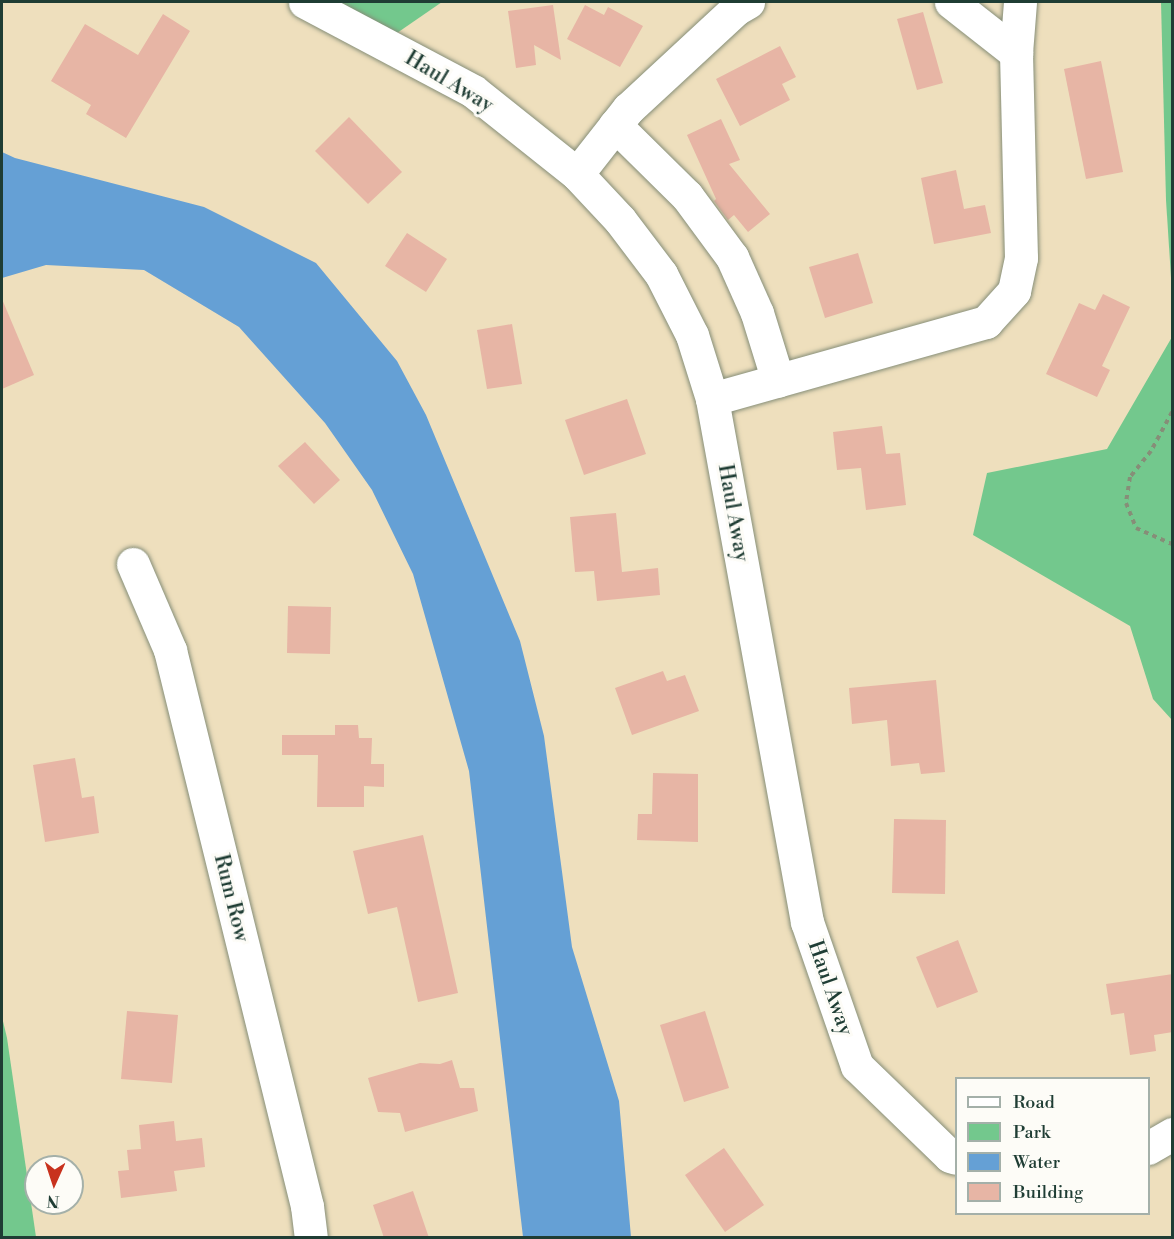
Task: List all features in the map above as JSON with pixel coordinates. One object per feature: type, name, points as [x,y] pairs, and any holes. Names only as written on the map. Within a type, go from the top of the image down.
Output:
[{"type":"street","name":"Haul Away","points":[[305,2],[473,91],[577,174],[620,220],[661,274],[692,335],[712,399],[807,922],[857,1066],[950,1156],[955,1157]]},
{"type":"street","points":[[577,174],[628,109],[736,9],[748,2]]},
{"type":"street","points":[[951,2],[1016,53]]},
{"type":"street","points":[[712,399],[986,322],[1014,291],[1021,258],[1016,53],[1020,2]]},
{"type":"street","points":[[615,125],[687,196],[732,257],[757,313],[778,381]]},
{"type":"street","name":"Rum Row","points":[[133,564],[170,650],[307,1206],[311,1238]]},
{"type":"street","points":[[1150,1147],[1173,1134]]},
{"type":"path","points":[[1173,412],[1151,451],[1130,477],[1126,503],[1136,528],[1173,544]]},
{"type":"green space","points":[[334,2],[442,2],[397,33]]},
{"type":"green space","points":[[1161,2],[1172,2],[1172,293],[1166,200]]},
{"type":"green space","points":[[1172,337],[1172,720],[1153,699],[1130,626],[973,535],[987,473],[1107,449]]},
{"type":"green space","points":[[2,1017],[24,1155],[24,1215],[33,1215],[36,1237],[2,1237]]},
{"type":"water","points":[[2,152],[15,158],[204,207],[316,263],[397,361],[426,415],[520,641],[544,736],[572,947],[619,1101],[631,1237],[523,1237],[469,771],[413,574],[372,490],[325,423],[239,327],[144,270],[46,265],[2,278]]},
{"type":"building","points":[[553,5],[561,60],[534,45],[536,65],[516,68],[508,11]]},
{"type":"building","points":[[585,5],[604,15],[608,7],[643,26],[620,67],[567,39]]},
{"type":"building","points":[[923,12],[943,83],[917,90],[897,19]]},
{"type":"building","points":[[163,14],[190,31],[126,138],[86,114],[91,105],[51,81],[85,24],[138,55]]},
{"type":"building","points":[[780,46],[796,77],[782,84],[790,100],[740,126],[716,79]]},
{"type":"building","points":[[1101,61],[1123,172],[1086,179],[1064,69]]},
{"type":"building","points":[[349,117],[402,172],[368,204],[315,151]]},
{"type":"building","points":[[721,119],[740,160],[729,164],[770,214],[748,232],[734,215],[728,220],[714,201],[716,199],[687,135]]},
{"type":"building","points":[[956,170],[964,209],[985,205],[991,233],[934,244],[921,178]]},
{"type":"building","points":[[407,233],[447,259],[426,292],[385,266]]},
{"type":"building","points":[[858,253],[873,303],[825,318],[809,267]]},
{"type":"building","points":[[1103,294],[1130,307],[1102,366],[1110,370],[1097,397],[1046,374],[1079,303],[1095,310]]},
{"type":"building","points":[[2,299],[34,375],[2,389]]},
{"type":"building","points":[[512,324],[522,384],[487,389],[477,330]]},
{"type":"building","points":[[627,399],[646,454],[584,475],[565,420]]},
{"type":"building","points":[[882,426],[886,454],[900,453],[906,505],[866,510],[861,468],[837,470],[833,432]]},
{"type":"building","points":[[305,442],[340,480],[314,504],[278,466]]},
{"type":"building","points":[[616,513],[622,572],[658,568],[660,595],[597,601],[594,571],[575,572],[570,517]]},
{"type":"building","points":[[288,606],[331,607],[330,654],[287,653]]},
{"type":"building","points":[[663,671],[667,681],[685,675],[699,711],[632,735],[615,688]]},
{"type":"building","points":[[936,680],[945,772],[921,774],[919,763],[891,766],[887,720],[852,724],[849,688]]},
{"type":"building","points":[[335,725],[358,725],[359,738],[372,738],[371,764],[384,764],[384,787],[364,786],[364,807],[317,807],[318,755],[282,755],[282,735],[335,735]]},
{"type":"building","points":[[75,758],[82,798],[94,796],[99,833],[45,842],[33,765]]},
{"type":"building","points":[[653,773],[698,774],[698,842],[637,840],[638,814],[652,814]]},
{"type":"building","points":[[894,819],[946,820],[945,894],[892,893]]},
{"type":"building","points":[[423,835],[458,993],[418,1002],[397,907],[368,914],[353,851]]},
{"type":"building","points":[[958,940],[978,992],[937,1008],[916,957]]},
{"type":"building","points":[[1173,974],[1173,1032],[1154,1035],[1156,1051],[1130,1055],[1124,1013],[1111,1015],[1106,984]]},
{"type":"building","points":[[127,1011],[178,1015],[172,1083],[121,1079]]},
{"type":"building","points":[[705,1011],[729,1088],[684,1102],[660,1025]]},
{"type":"building","points":[[452,1060],[460,1088],[474,1088],[478,1111],[405,1132],[400,1113],[378,1112],[368,1078],[420,1063],[440,1064]]},
{"type":"building","points":[[174,1121],[176,1141],[202,1138],[205,1167],[174,1171],[177,1191],[121,1198],[118,1171],[129,1170],[127,1150],[141,1149],[139,1125]]},
{"type":"building","points":[[724,1148],[764,1205],[725,1232],[685,1175]]},
{"type":"building","points":[[413,1191],[429,1238],[384,1238],[373,1205]]}]
